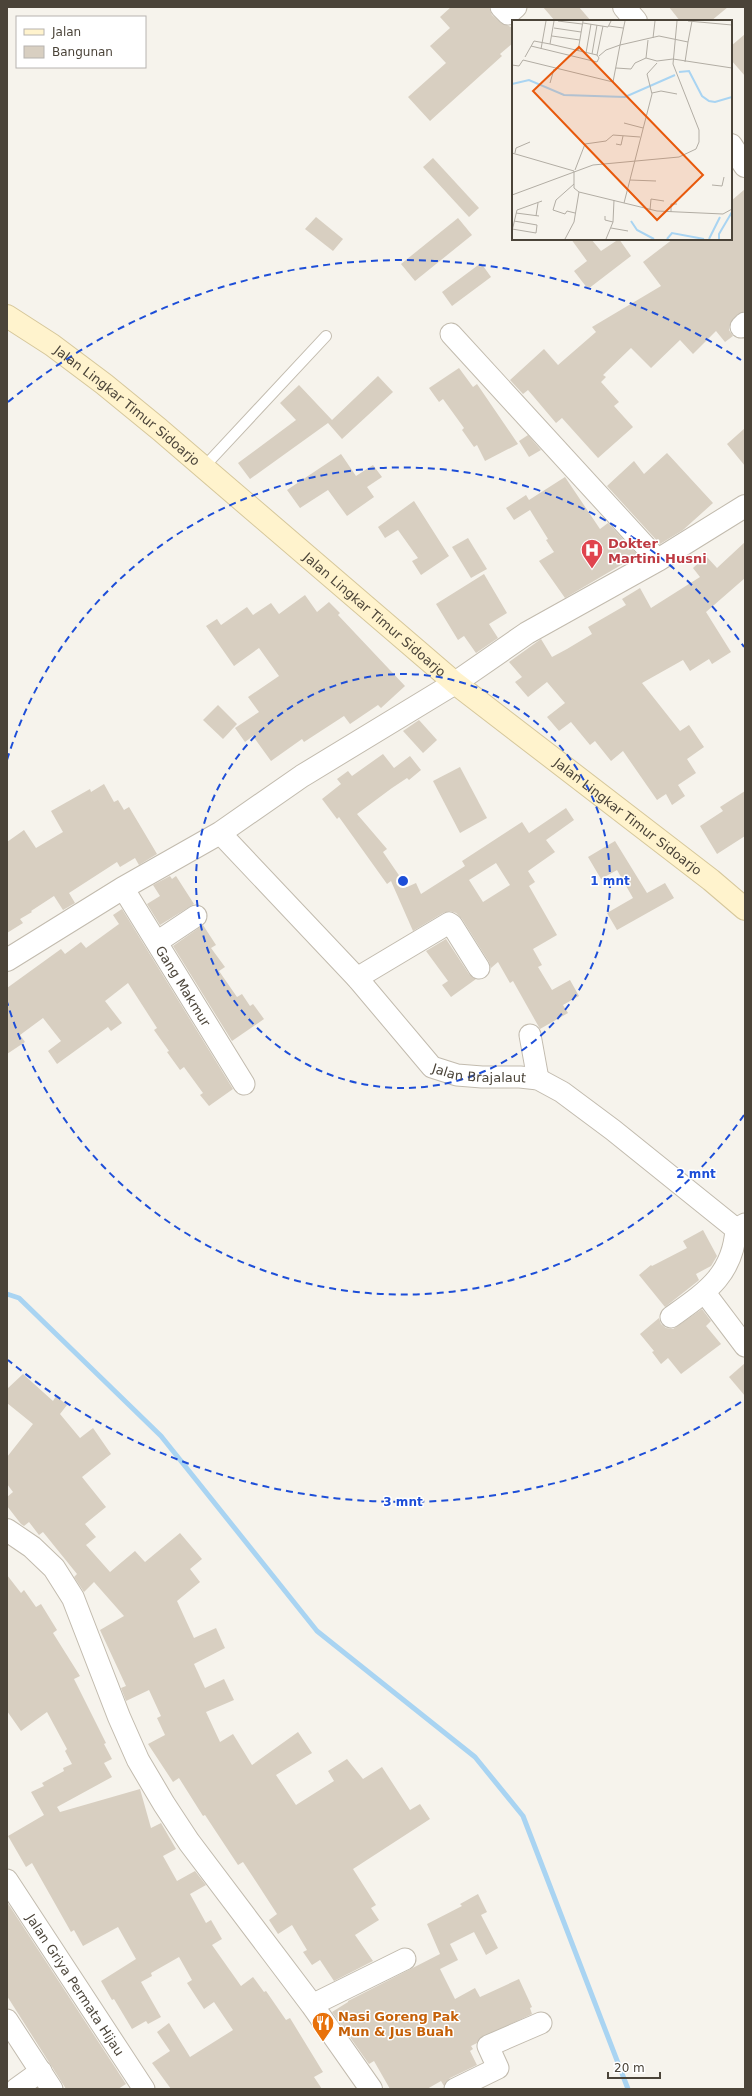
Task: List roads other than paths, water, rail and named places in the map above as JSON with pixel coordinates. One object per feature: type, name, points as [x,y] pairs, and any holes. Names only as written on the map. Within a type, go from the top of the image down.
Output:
[{"type":"main road","name":"Jalan Lingkar Timur Sidoarjo","points":[[7,316],[52,345],[104,384],[455,683],[711,880],[745,909]]},
{"type":"street","points":[[500,7],[508,14],[516,7]]},
{"type":"street","points":[[624,7],[635,20]]},
{"type":"street","points":[[732,146],[745,166]]},
{"type":"street","points":[[451,334],[658,560]]},
{"type":"street","points":[[7,960],[123,888],[212,837],[302,776],[455,683],[527,633],[658,560],[745,506]]},
{"type":"street","name":"Jalan Brajalaut","points":[[212,837],[357,978],[432,1067],[449,1074],[462,1076],[520,1076],[538,1079],[562,1092],[608,1126],[736,1240]]},
{"type":"street","name":"Gang Makmur","points":[[123,888],[244,1084]]},
{"type":"street","points":[[157,942],[196,916]]},
{"type":"street","points":[[357,978],[449,923],[452,924],[480,968]]},
{"type":"street","points":[[530,1035],[538,1079]]},
{"type":"street","points":[[671,1317],[705,1293],[721,1275],[736,1240]]},
{"type":"street","points":[[705,1293],[745,1346]]},
{"type":"street","points":[[7,1530],[32,1547],[54,1568],[73,1598],[110,1695],[138,1760],[164,1804],[189,1842],[312,2005],[371,2089]]},
{"type":"street","name":"Jalan Griya Permata Hijau","points":[[7,1880],[144,2089]]},
{"type":"street","points":[[312,2005],[406,1959]]},
{"type":"street","points":[[7,2020],[52,2089]]},
{"type":"street","points":[[455,2089],[498,2068],[488,2046],[541,2023]]},
{"type":"street","points":[[19,2088],[41,2071]]},
{"type":"lane","points":[[203,468],[326,336]]},
{"type":"waterway","points":[[7,1294],[19,1298],[161,1436],[317,1631],[475,1757],[523,1816],[628,2089]]},
{"type":"place","name":"Dokter Martini Husni","points":[[592,570]]},
{"type":"place","name":"Nasi Goreng Pak Mun & Jus Buah","points":[[323,2042]]}]
